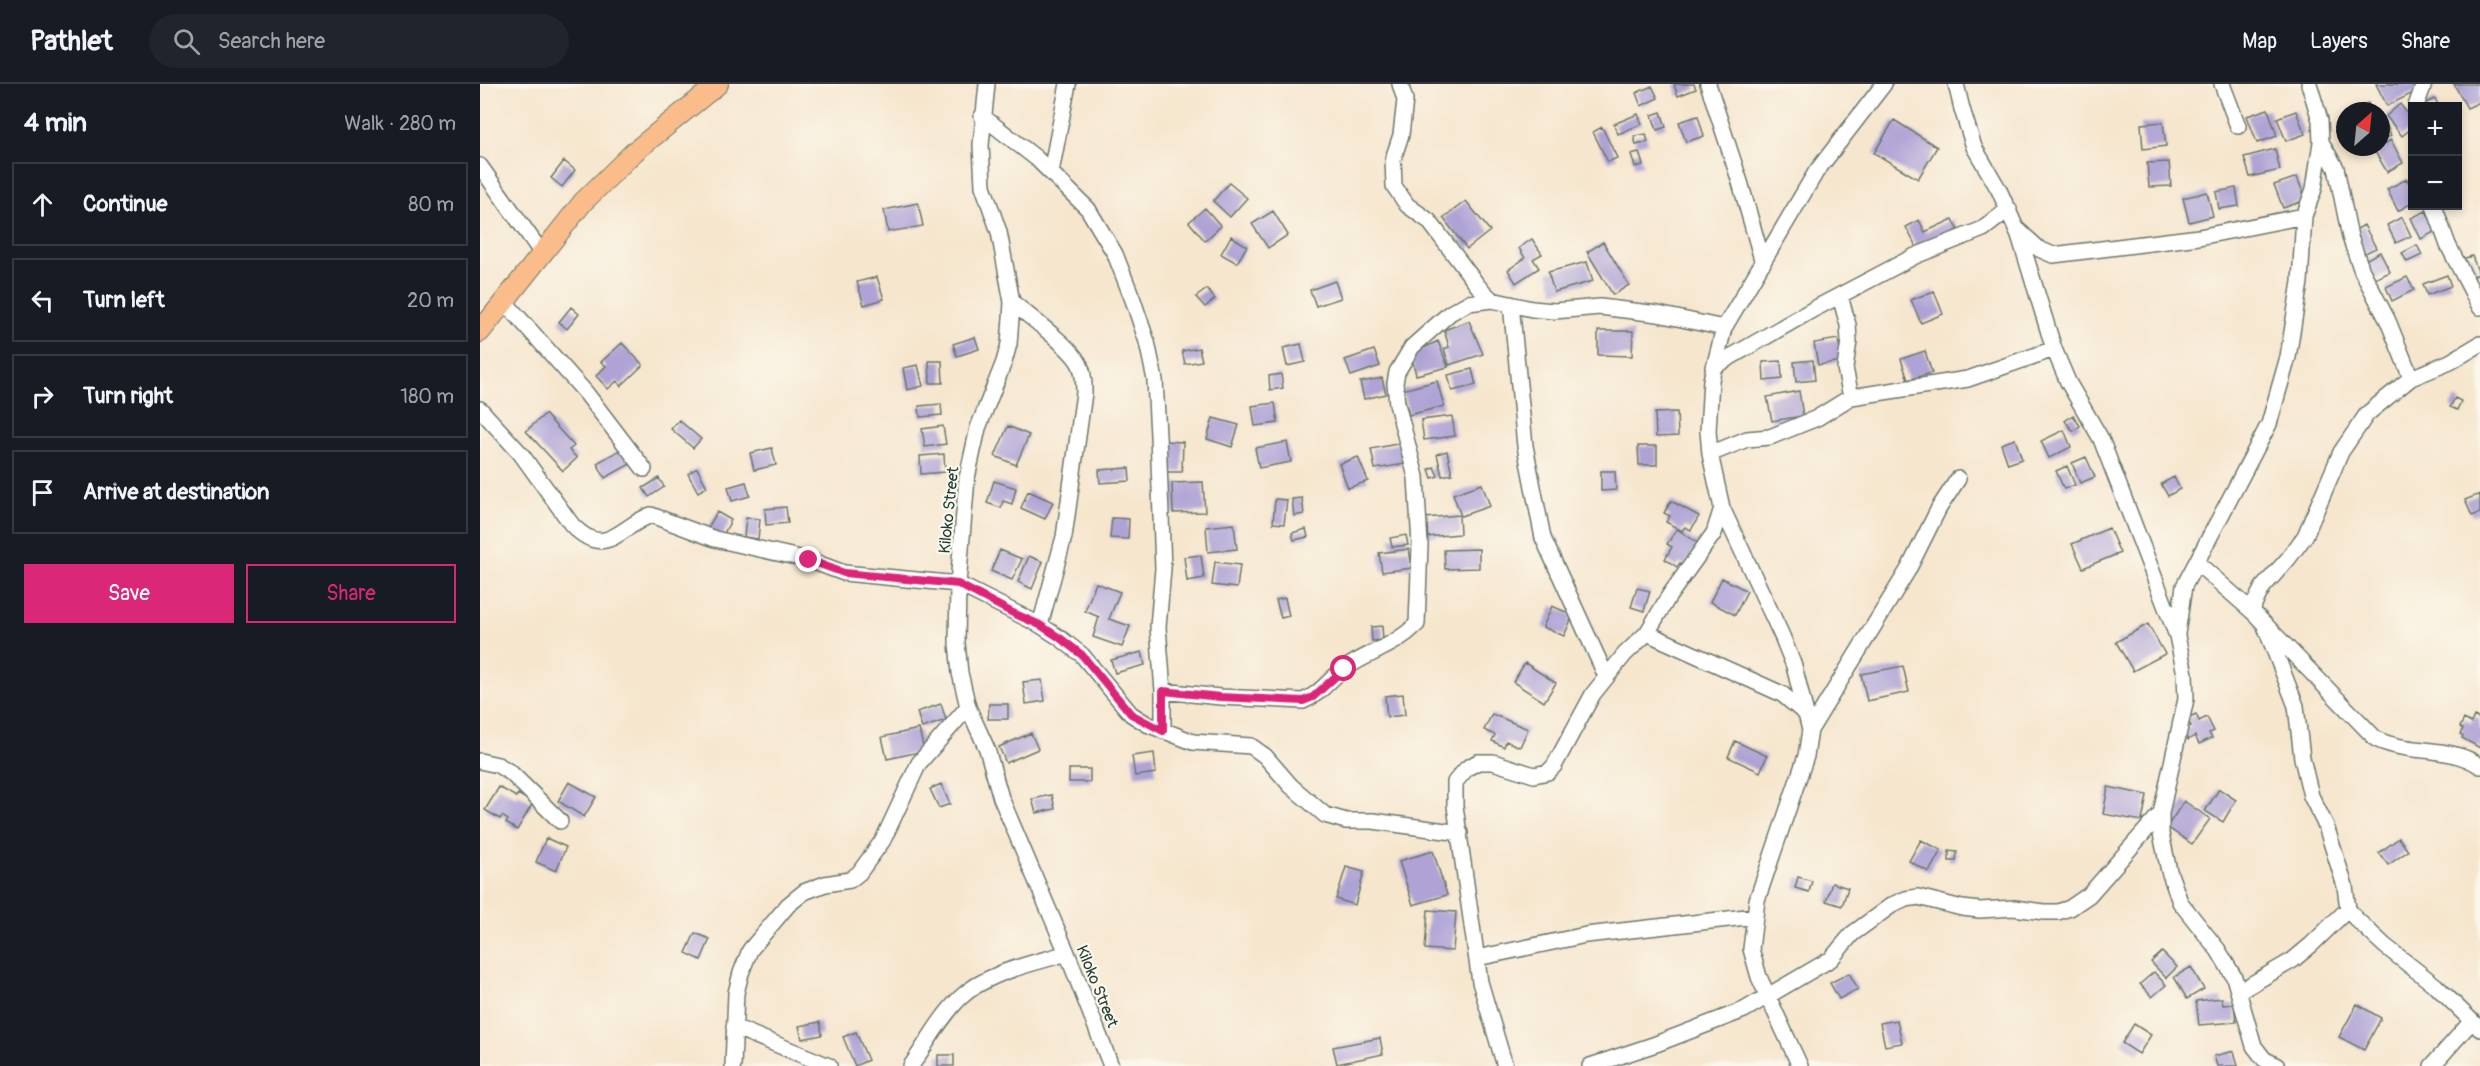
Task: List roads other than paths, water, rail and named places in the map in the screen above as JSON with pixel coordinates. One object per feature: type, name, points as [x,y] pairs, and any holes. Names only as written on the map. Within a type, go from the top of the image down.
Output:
[{"type":"main road","points":[[480,332],[541,252],[583,202],[634,152],[718,84]]},
{"type":"street","name":"Kiloko Street","points":[[987,84],[982,116],[983,186],[999,232],[1012,302],[1009,344],[978,428],[967,478],[958,584],[957,642],[960,673],[968,707],[987,749],[1011,822],[1067,953],[1110,1066]]},
{"type":"street","points":[[1051,172],[1068,84]]},
{"type":"street","points":[[1400,84],[1405,100],[1401,135],[1393,159],[1395,186],[1407,205],[1429,221],[1478,286],[1492,300]]},
{"type":"street","points":[[1708,84],[1740,182],[1763,263]]},
{"type":"street","points":[[1800,1066],[1767,996],[1751,950],[1755,916],[1769,864],[1806,756],[1809,722],[1794,666],[1782,636],[1722,508],[1710,454],[1709,405],[1713,367],[1724,328],[1816,172],[1884,84]]},
{"type":"street","points":[[1956,84],[1974,147],[2009,209],[2017,229],[2054,349],[2068,382],[2101,439],[2177,636],[2185,674],[2185,710],[2171,761],[2161,813],[2163,851],[2180,902],[2218,950],[2234,977],[2240,991],[2247,1029],[2254,1046],[2264,1059],[2277,1066]]},
{"type":"street","points":[[2222,84],[2238,126]]},
{"type":"street","points":[[2177,636],[2184,586],[2264,433],[2275,407],[2288,357],[2298,292],[2304,216],[2314,189],[2321,142],[2320,120],[2309,84]]},
{"type":"street","points":[[2417,102],[2424,84]]},
{"type":"street","points":[[982,116],[1051,172],[1088,210],[1115,254],[1147,342],[1155,380],[1163,569],[1158,627],[1163,691],[1163,731]]},
{"type":"street","points":[[2321,142],[2336,168],[2350,237],[2359,263],[2388,321],[2411,378]]},
{"type":"street","points":[[480,166],[541,252]]},
{"type":"street","points":[[1713,367],[1814,309],[1915,256],[1983,229],[2009,209]]},
{"type":"street","points":[[2435,210],[2448,245],[2480,307]]},
{"type":"street","points":[[2017,229],[2039,249],[2054,255],[2199,237],[2304,216]]},
{"type":"street","points":[[1840,296],[1848,325],[1849,341],[1845,368],[1851,397]]},
{"type":"street","points":[[1163,691],[1220,697],[1303,701],[1313,697],[1344,669],[1398,641],[1417,624],[1420,545],[1416,477],[1397,404],[1395,383],[1397,372],[1412,347],[1450,313],[1468,303],[1492,300],[1532,309],[1554,311],[1600,307],[1677,317],[1724,328]]},
{"type":"street","points":[[504,301],[586,393],[644,469]]},
{"type":"street","points":[[1012,302],[1069,351],[1079,363],[1083,375],[1081,417],[1064,537],[1040,625]]},
{"type":"street","points":[[1511,304],[1525,446],[1543,538],[1606,676]]},
{"type":"street","points":[[2253,612],[2257,596],[2305,536],[2323,490],[2355,428],[2367,414],[2411,378],[2450,362],[2480,344]]},
{"type":"street","points":[[1710,454],[1747,439],[1770,437],[1817,417],[1851,397],[1968,379],[2054,349]]},
{"type":"street","points":[[480,409],[521,454],[572,525],[595,540],[603,542],[612,539],[646,517],[658,516],[715,539],[809,560],[844,573],[958,584],[1040,625],[1082,655],[1131,714],[1163,731],[1192,742],[1251,746],[1265,756],[1291,786],[1325,815],[1335,819],[1425,827],[1460,833]]},
{"type":"street","points":[[1809,722],[1908,570],[1939,508],[1958,479]]},
{"type":"street","points":[[1505,1066],[1480,982],[1454,791],[1455,782],[1461,774],[1478,762],[1493,762],[1534,775],[1548,772],[1554,766],[1593,694],[1606,676],[1647,633],[1669,596],[1714,533],[1722,508]]},
{"type":"street","points":[[2196,562],[2253,612],[2376,739],[2417,751],[2469,759],[2480,766]]},
{"type":"street","points":[[2265,626],[2296,706],[2302,758],[2311,796],[2326,826],[2345,886],[2348,909],[2385,946],[2436,986],[2476,1026],[2432,1066]]},
{"type":"street","points":[[1647,633],[1782,694],[1809,722]]},
{"type":"street","points":[[733,1066],[736,993],[750,950],[788,905],[804,891],[825,884],[850,880],[859,873],[883,840],[920,763],[968,707]]},
{"type":"street","points":[[480,761],[498,765],[511,773],[560,822]]},
{"type":"street","points":[[1590,1066],[1656,1044],[1744,1010],[1831,959],[1852,934],[1892,904],[1906,899],[1918,897],[1980,910],[2014,908],[2044,912],[2070,908],[2089,895],[2161,813]]},
{"type":"street","points":[[2240,991],[2293,960],[2348,909]]},
{"type":"street","points":[[1477,958],[1586,935],[1755,916]]},
{"type":"street","points":[[911,1066],[950,1010],[975,986],[999,975],[1067,953]]},
{"type":"street","points":[[734,1027],[829,1066]]}]
